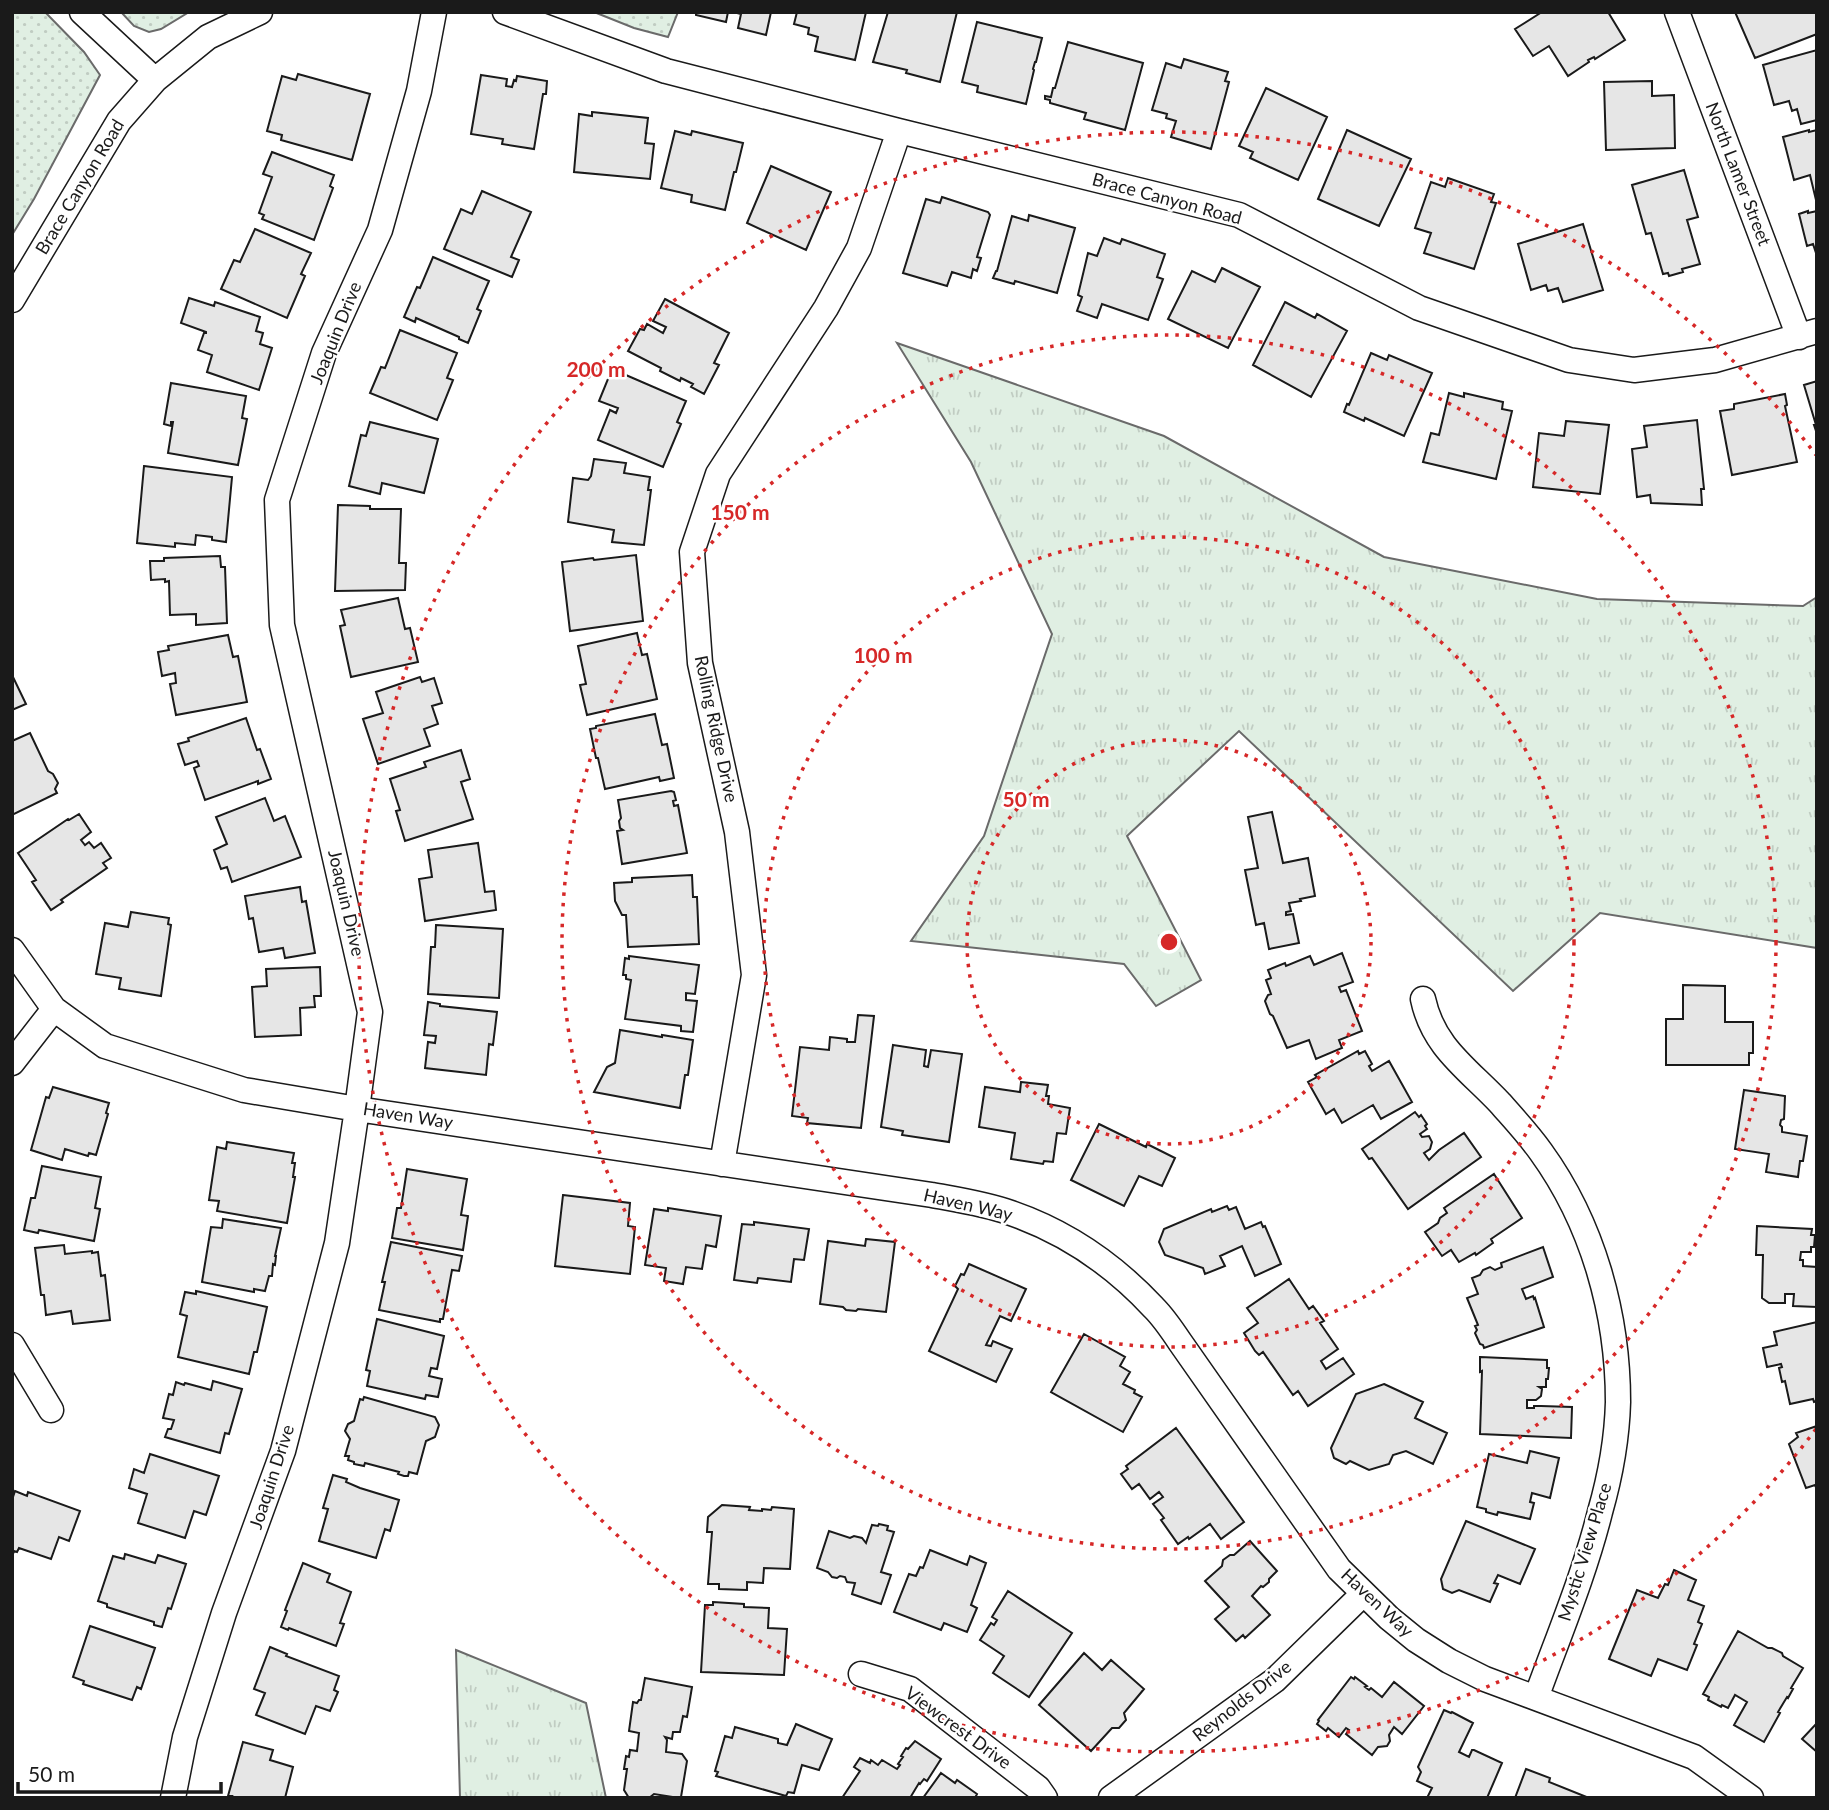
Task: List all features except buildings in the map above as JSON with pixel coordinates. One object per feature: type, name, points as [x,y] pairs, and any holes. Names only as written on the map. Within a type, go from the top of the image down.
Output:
[{"type":"street","points":[[82,12],[155,80]]},
{"type":"street","name":"Brace Canyon Road","points":[[12,300],[118,121],[155,80],[208,37],[260,12]]},
{"type":"street","name":"Joaquin Drive","points":[[173,1798],[185,1737],[225,1613],[283,1451],[337,1243],[370,1012],[282,625],[277,500],[324,354],[380,230],[418,90],[434,12]]},
{"type":"street","name":"Brace Canyon Road","points":[[505,12],[666,71],[1239,215],[1419,308],[1569,360],[1634,370],[1715,360],[1808,334]]},
{"type":"street","name":"North Lamer Street","points":[[1677,12],[1808,334]]},
{"type":"street","name":"Rolling Ridge Drive","points":[[722,1164],[754,975],[737,832],[700,663],[692,552],[718,474],[825,308],[859,248],[899,131]]},
{"type":"street","name":"Haven Way","points":[[12,950],[54,1009],[105,1046],[244,1090],[972,1202],[1012,1213],[1051,1230],[1090,1252],[1125,1279],[1156,1309],[1339,1569],[1407,1632],[1449,1661],[1485,1679],[1694,1758],[1751,1798]]},
{"type":"street","name":"Mystic View Place","points":[[1423,999],[1433,1031],[1445,1048],[1501,1104],[1541,1152],[1560,1182],[1588,1238],[1599,1270],[1612,1334],[1618,1402],[1607,1486],[1584,1566],[1536,1698]]},
{"type":"street","points":[[12,1063],[54,1009]]},
{"type":"street","points":[[12,1345],[51,1410]]},
{"type":"street","name":"Reynolds Drive","points":[[1111,1798],[1275,1680],[1363,1594]]},
{"type":"street","name":"Viewcrest Drive","points":[[860,1674],[910,1689],[1038,1788],[1045,1798]]},
{"type":"green space","points":[[12,12],[45,12],[84,52],[100,75],[12,235]]},
{"type":"green space","points":[[121,12],[189,12],[161,29],[149,32],[134,26]]},
{"type":"green space","points":[[594,12],[678,12],[668,37],[634,28]]},
{"type":"green space","points":[[897,343],[1164,436],[1384,557],[1597,599],[1803,606],[1817,597],[1817,948],[1600,913],[1513,991],[1239,731],[1127,836],[1201,980],[1156,1006],[1124,964],[911,941],[984,836],[1052,634],[971,462]]},
{"type":"green space","points":[[456,1650],[586,1703],[606,1798],[460,1798]]}]
